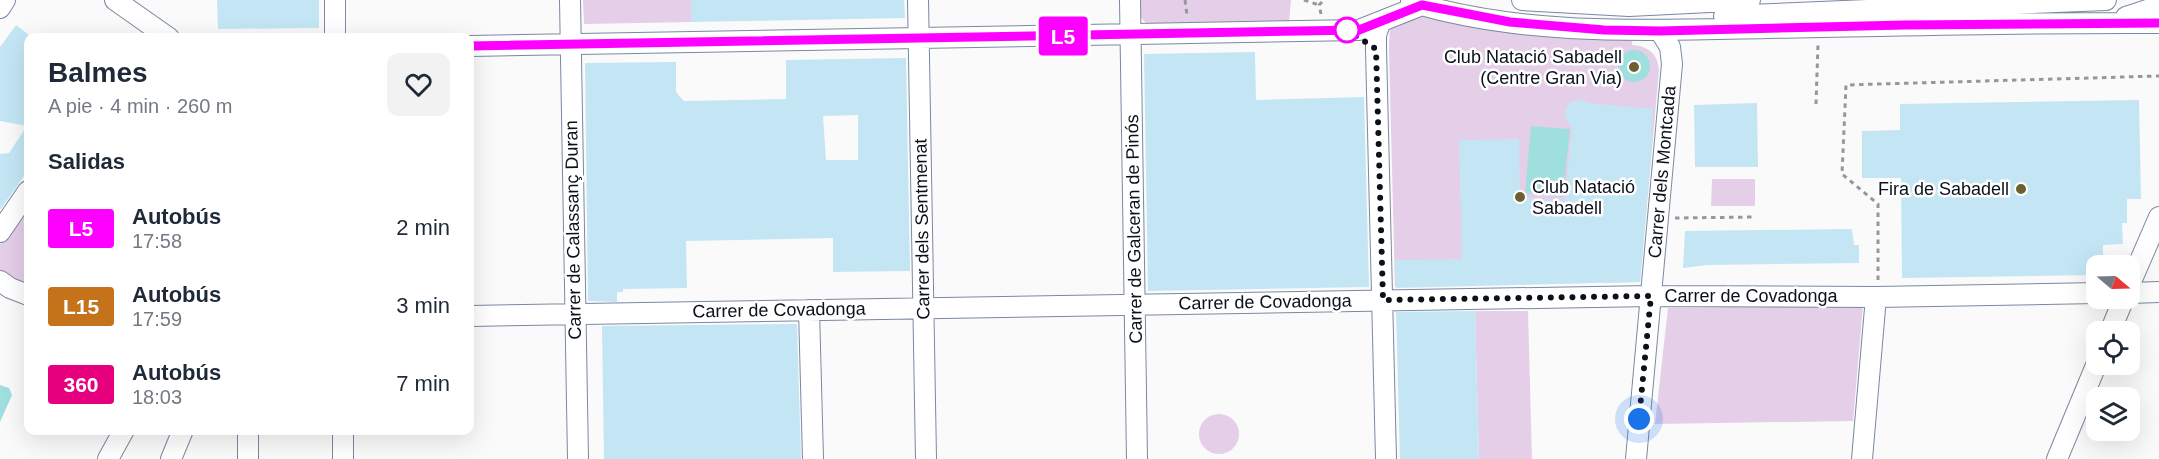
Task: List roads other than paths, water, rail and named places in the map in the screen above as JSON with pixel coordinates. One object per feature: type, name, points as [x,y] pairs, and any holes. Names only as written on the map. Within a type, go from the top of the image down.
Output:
[{"type":"street","points":[[0,8],[6,0]]},
{"type":"street","points":[[115,0],[142,30]]},
{"type":"street","points":[[335,0],[335,33]]},
{"type":"street","name":"Carrer de Calassanç Duran","points":[[570,0],[578,459]]},
{"type":"street","name":"Carrer dels Sentmenat","points":[[918,0],[926,459]]},
{"type":"street","name":"Carrer de Galceran de Pinós","points":[[1130,0],[1137,459]]},
{"type":"street","points":[[1447,0],[1478,7],[1544,16],[1586,13]]},
{"type":"street","points":[[1530,0],[1586,13],[1660,24],[1682,30],[2159,23]]},
{"type":"street","points":[[474,46],[1359,30],[1380,23],[1413,3],[1510,22],[1629,6],[1750,0]]},
{"type":"street","points":[[1660,24],[2106,0]]},
{"type":"street","points":[[2110,23],[2145,12],[2156,7],[2159,2]]},
{"type":"street","points":[[1380,23],[1376,35],[1376,49],[1386,459]]},
{"type":"street","name":"Carrer dels Montcada","points":[[1636,459],[1672,64],[1670,46],[1660,24]]},
{"type":"street","points":[[0,232],[24,197]]},
{"type":"street","points":[[2140,261],[2159,218]]},
{"type":"street","points":[[0,281],[24,293]]},
{"type":"street","points":[[2140,293],[2159,292]]},
{"type":"street","name":"Carrer de Covadonga","points":[[474,316],[1651,296],[1876,297],[2086,293]]},
{"type":"street","points":[[1862,459],[1876,297]]},
{"type":"street","points":[[809,310],[813,459]]},
{"type":"street","points":[[2057,459],[2092,375]]},
{"type":"street","points":[[108,459],[121,435]]},
{"type":"street","points":[[171,459],[181,435]]},
{"type":"street","points":[[248,435],[248,459]]},
{"type":"street","points":[[343,435],[343,459]]},
{"type":"water","name":"Club Natació Sabadell (Centre Gran Via)","points":[[1634,50],[1646,54],[1650,66],[1646,78],[1634,82],[1622,78],[1618,66],[1622,54]]},
{"type":"water","points":[[1531,126],[1570,129],[1563,197],[1525,193]]},
{"type":"water","points":[[0,385],[9,388],[12,395],[0,422]]},
{"type":"place","name":"Club Natació Sabadell (Centre Gran Via)","points":[[1634,67]]},
{"type":"place","name":"Fira de Sabadell","points":[[2021,189]]},
{"type":"place","name":"Club Natació Sabadell","points":[[1520,197]]}]
